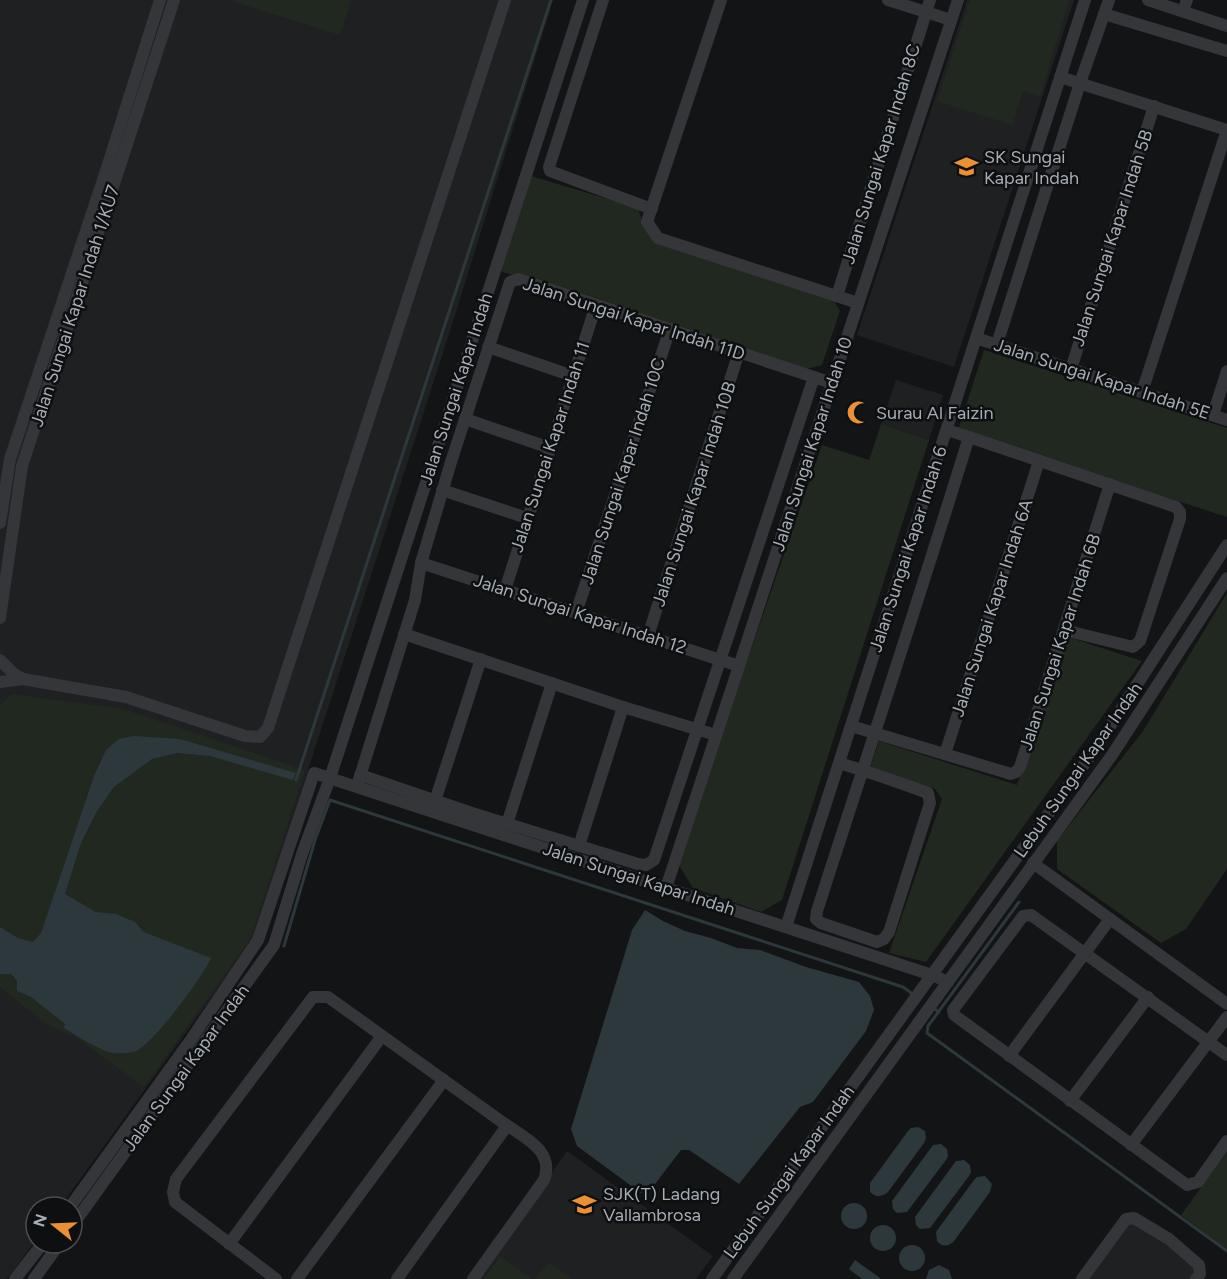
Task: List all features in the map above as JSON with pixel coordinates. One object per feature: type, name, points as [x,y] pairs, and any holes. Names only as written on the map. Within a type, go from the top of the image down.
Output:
[{"type":"street","name":"Jalan Sungai Kapar Indah 1/KU7","points":[[0,523],[10,459],[160,0]]},
{"type":"street","name":"Jalan Sungai Kapar Indah 1/KU7","points":[[0,618],[22,466],[174,0]]},
{"type":"street","points":[[0,682],[23,679],[126,697],[245,736],[260,737],[268,728],[505,0]]},
{"type":"street","name":"Jalan Sungai Kapar Indah","points":[[84,1210],[274,945],[583,0]]},
{"type":"street","points":[[603,0],[549,167],[550,171],[652,208]]},
{"type":"street","points":[[721,0],[647,222],[658,238],[858,303]]},
{"type":"street","points":[[888,0],[928,6],[951,20]]},
{"type":"street","name":"Jalan Sungai Kapar Indah 10","points":[[666,888],[958,0]]},
{"type":"street","name":"Jalan Sungai Kapar Indah 6","points":[[786,927],[1085,0]]},
{"type":"street","points":[[997,344],[1080,83],[1109,0]]},
{"type":"street","points":[[1148,0],[1185,6],[1227,26]]},
{"type":"street","name":"Jalan Sungai Kapar Indah 8C","points":[[837,296],[928,6]]},
{"type":"street","points":[[1104,14],[1227,51]]},
{"type":"street","points":[[1060,76],[1227,130],[1142,392]]},
{"type":"street","name":"Jalan Sungai Kapar Indah 5B","points":[[1071,369],[1154,106]]},
{"type":"street","name":"Jalan Sungai Kapar Indah 11D","points":[[358,781],[415,600],[421,563],[442,490],[510,282],[518,279],[832,383]]},
{"type":"street","name":"Jalan Sungai Kapar Indah 11","points":[[505,590],[596,305]]},
{"type":"street","name":"Jalan Sungai Kapar Indah 10C","points":[[576,613],[670,330]]},
{"type":"street","name":"Jalan Sungai Kapar Indah 5E","points":[[976,338],[1227,420]]},
{"type":"street","points":[[488,347],[573,376]]},
{"type":"street","name":"Jalan Sungai Kapar Indah 10B","points":[[648,636],[739,352]]},
{"type":"street","points":[[1213,415],[1227,371]]},
{"type":"street","points":[[358,781],[435,801],[639,864],[646,865],[654,860],[814,377]]},
{"type":"street","points":[[465,419],[550,448]]},
{"type":"street","points":[[947,429],[969,437]]},
{"type":"street","name":"Jalan Sungai Kapar Indah 6","points":[[862,770],[928,793],[930,803],[889,932],[884,939],[877,942],[821,923],[816,919],[862,770],[969,437],[1176,507],[1179,512],[1180,519],[1137,645],[1133,647],[1064,630]]},
{"type":"street","name":"Jalan Sungai Kapar Indah 6A","points":[[945,754],[1039,461]]},
{"type":"street","name":"Jalan Sungai Kapar Indah 6B","points":[[851,726],[1011,774],[1016,772],[1020,767],[1110,484]]},
{"type":"street","points":[[442,490],[528,518]]},
{"type":"street","name":"Lebuh Sungai Kapar Indah","points":[[712,1279],[1096,748],[1227,545]]},
{"type":"street","name":"Jalan Sungai Kapar Indah 12","points":[[421,563],[738,666]]},
{"type":"street","name":"Lebuh Sungai Kapar Indah","points":[[733,1279],[1112,755],[1227,578]]},
{"type":"street","points":[[404,634],[623,707],[716,735]]},
{"type":"street","points":[[435,801],[481,659]]},
{"type":"street","points":[[1,662],[23,679]]},
{"type":"street","points":[[507,824],[552,683]]},
{"type":"street","points":[[579,846],[623,707]]},
{"type":"street","points":[[839,763],[862,770]]},
{"type":"street","name":"Jalan Sungai Kapar Indah","points":[[79,1195],[190,1041],[258,940],[310,784],[358,781],[666,888],[948,982]]},
{"type":"street","points":[[1033,863],[1227,1004]]},
{"type":"street","points":[[1227,1054],[1031,915],[1023,916],[954,1005],[954,1015],[1187,1185],[1198,1182],[1227,1141]]},
{"type":"street","points":[[1010,1056],[1110,919]]},
{"type":"street","points":[[276,1279],[175,1203],[174,1192],[176,1179],[313,997],[328,997],[541,1149],[547,1168],[544,1180],[473,1279]]},
{"type":"street","points":[[1070,1101],[1148,997]]},
{"type":"street","points":[[1131,1145],[1227,1017]]},
{"type":"street","points":[[229,1244],[382,1036]]},
{"type":"street","points":[[297,1279],[444,1080]]},
{"type":"street","points":[[397,1279],[504,1130],[505,1124]]},
{"type":"street","points":[[1082,1279],[1126,1219],[1134,1218],[1169,1239],[1192,1258],[1201,1269],[1197,1279]]},
{"type":"street","points":[[722,1265],[726,1268],[732,1267],[764,1236]]},
{"type":"street","points":[[15,1279],[34,1255]]},
{"type":"street","points":[[34,1279],[51,1255]]},
{"type":"shaded area","points":[[0,0],[553,0],[451,328],[253,940],[69,1195],[24,1195],[25,1255],[7,1279],[0,1279]]},
{"type":"shaded area","points":[[228,0],[351,0],[340,35]]},
{"type":"shaded area","name":"SK Sungai Kapar Indah","points":[[967,0],[1074,0],[954,367],[857,335]]},
{"type":"shaded area","points":[[970,0],[1069,0],[1040,97],[1023,91],[1012,125],[937,101]]},
{"type":"shaded area","points":[[531,176],[638,208],[645,230],[834,301],[840,311],[822,365],[806,369],[500,271]]},
{"type":"shaded area","points":[[984,350],[1227,428],[1227,517],[958,430]]},
{"type":"shaded area","points":[[896,380],[943,395],[929,440],[881,424]]},
{"type":"shaded area","points":[[881,424],[929,440],[782,900],[761,912],[693,888],[677,862],[822,445],[869,460]]},
{"type":"shaded area","points":[[1227,593],[1227,869],[1186,929],[1161,943],[1057,869],[1057,841],[1143,731]]},
{"type":"shaded area","points":[[1065,636],[1142,661],[926,962],[889,953],[942,799],[935,789],[870,768],[879,741],[1017,785]]},
{"type":"shaded area","points":[[12,694],[123,709],[305,770],[251,938],[144,1087],[75,1037],[46,1024],[0,987],[0,974],[10,974],[17,981],[17,991],[38,1002],[80,1036],[105,1050],[126,1053],[144,1044],[185,997],[210,958],[144,932],[140,926],[116,915],[96,912],[65,894],[81,843],[97,811],[114,787],[152,759],[177,753],[210,756],[296,773],[180,739],[94,776],[41,933],[33,942],[18,938],[0,927],[0,705]]},
{"type":"shaded area","points":[[134,736],[180,739],[296,773],[293,780],[210,756],[177,753],[152,759],[114,787],[97,811],[81,843],[65,894],[96,912],[116,914],[135,922],[144,932],[211,958],[188,994],[144,1046],[136,1051],[116,1053],[95,1046],[64,1028],[65,1024],[31,997],[17,991],[17,981],[11,974],[0,974],[0,927],[18,938],[33,942],[41,933],[94,776],[106,750],[119,739]]},
{"type":"shaded area","points":[[645,910],[685,931],[737,948],[760,950],[806,967],[859,982],[870,996],[874,1010],[866,1031],[813,1102],[800,1107],[739,1184],[689,1150],[681,1150],[655,1184],[641,1193],[577,1146],[571,1129],[632,930]]},
{"type":"shaded area","points":[[918,1127],[925,1131],[924,1143],[888,1192],[879,1196],[872,1194],[870,1183],[908,1131]]},
{"type":"shaded area","points":[[941,1144],[947,1149],[946,1160],[907,1212],[897,1213],[893,1209],[892,1201],[933,1145]]},
{"type":"shaded area","name":"SJK(T) Ladang Vallambrosa","points":[[567,1151],[713,1256],[696,1279],[477,1279]]},
{"type":"shaded area","points":[[1227,1152],[1227,1250],[1181,1215]]},
{"type":"shaded area","points":[[964,1160],[970,1165],[969,1176],[930,1228],[920,1229],[916,1225],[915,1217],[956,1161]]},
{"type":"shaded area","points":[[985,1176],[992,1184],[990,1192],[954,1241],[947,1245],[941,1244],[937,1241],[936,1232],[974,1180]]},
{"type":"shaded area","points":[[854,1203],[863,1207],[867,1216],[863,1225],[854,1229],[845,1225],[841,1216],[845,1207]]},
{"type":"shaded area","points":[[1129,1221],[1134,1221],[1196,1266],[1192,1279],[1086,1279]]},
{"type":"shaded area","points":[[883,1225],[892,1229],[896,1238],[892,1247],[883,1251],[874,1247],[870,1238],[874,1229]]},
{"type":"shaded area","points":[[912,1245],[921,1249],[925,1258],[921,1267],[912,1271],[903,1267],[899,1258],[903,1249]]},
{"type":"shaded area","points":[[500,1256],[532,1279],[484,1279]]},
{"type":"shaded area","points":[[855,1260],[880,1279],[862,1279],[849,1269]]},
{"type":"shaded area","points":[[549,1262],[572,1279],[535,1279]]},
{"type":"shaded area","points":[[939,1265],[949,1270],[952,1279],[926,1279],[929,1270]]},
{"type":"waterway","points":[[296,780],[551,0]]},
{"type":"waterway","points":[[284,946],[315,840],[330,800],[903,987],[914,995]]},
{"type":"waterway","points":[[1019,902],[928,1026],[927,1033],[1227,1251]]},
{"type":"waterway","points":[[932,1007],[939,1012]]},
{"type":"place","name":"SK Sungai Kapar Indah","points":[[966,167]]},
{"type":"place","name":"Surau Al Faizin","points":[[858,413]]},
{"type":"place","name":"SJK(T) Ladang Vallambrosa","points":[[585,1204]]}]
